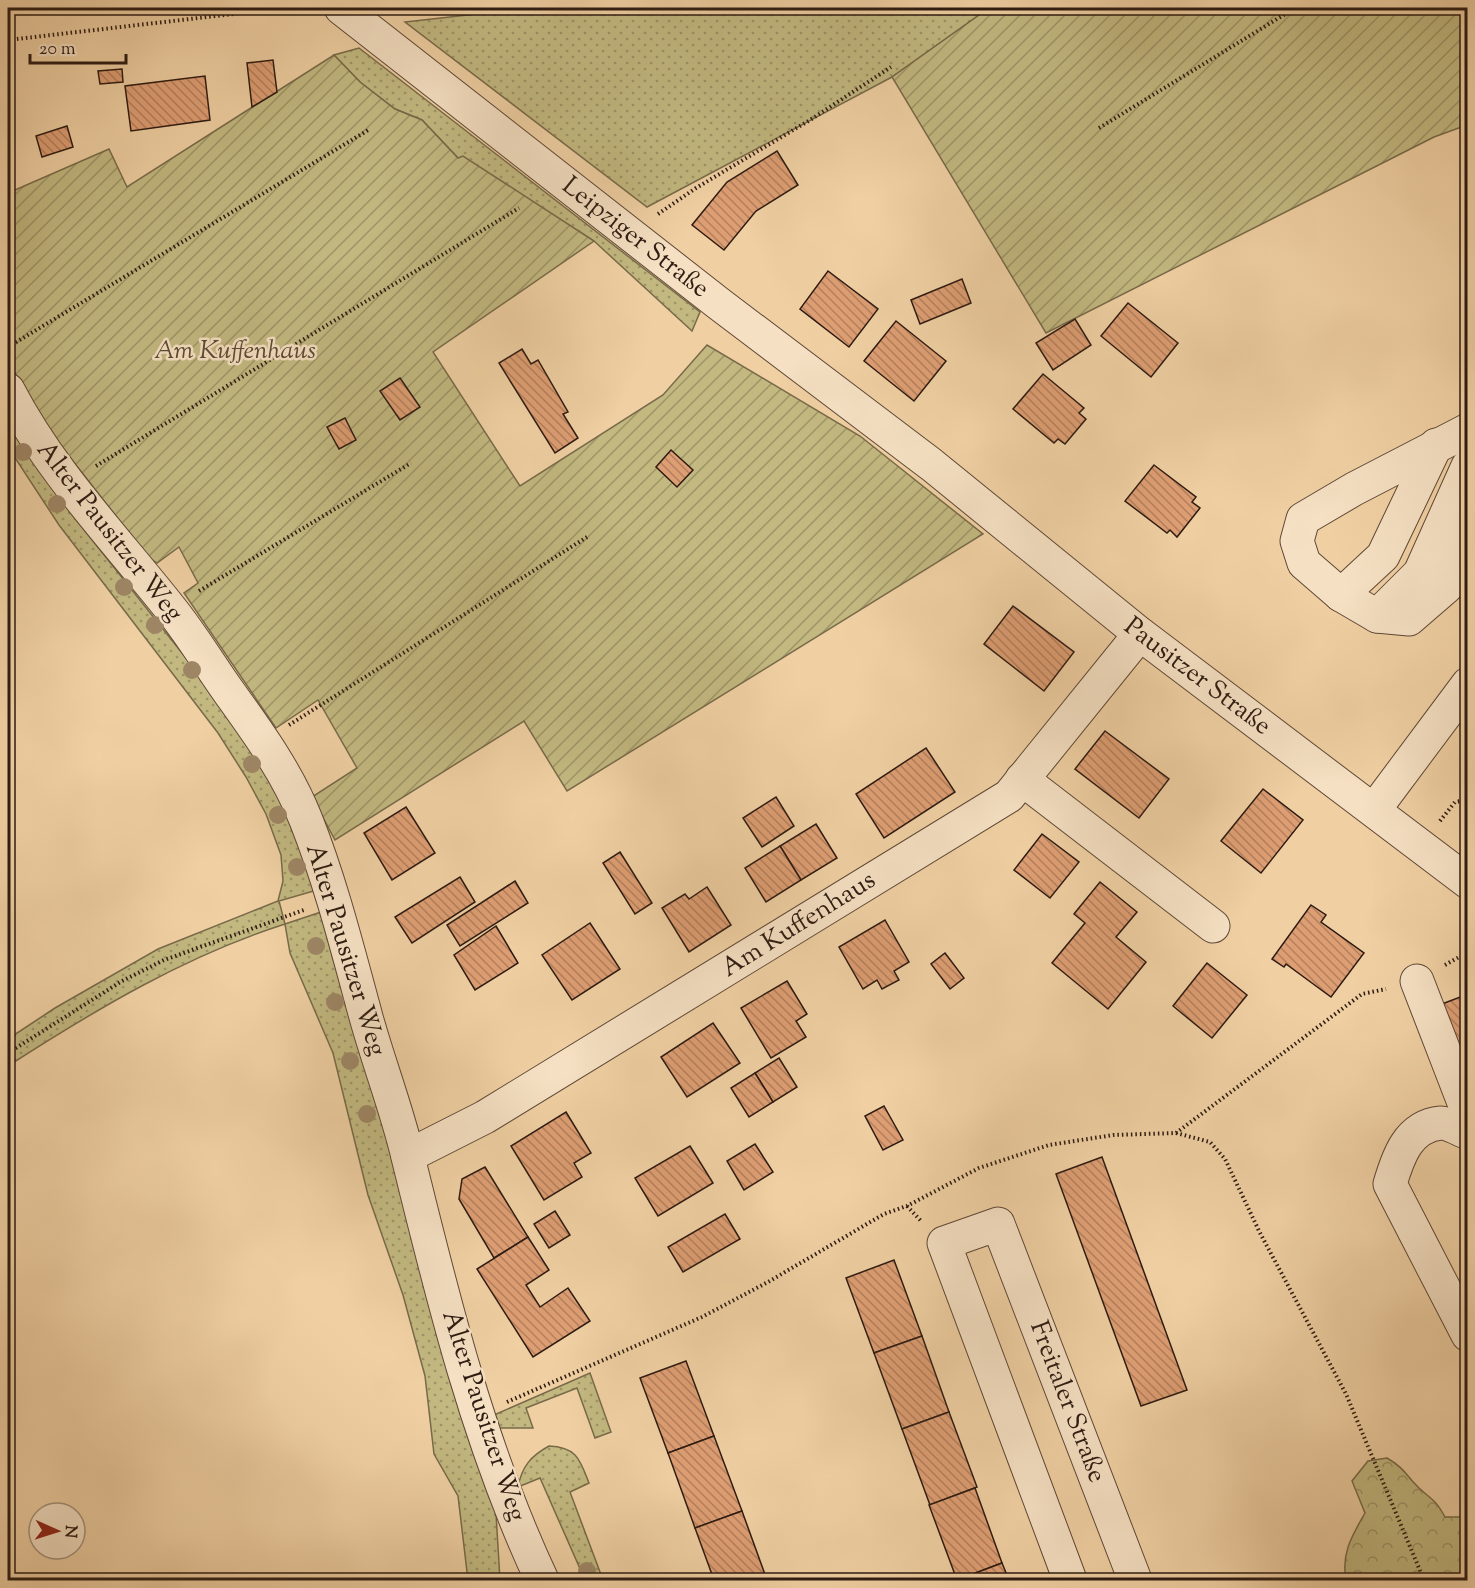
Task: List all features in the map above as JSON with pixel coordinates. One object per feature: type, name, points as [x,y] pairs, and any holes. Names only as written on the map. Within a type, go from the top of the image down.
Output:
[{"type":"street","name":"Leipziger Straße","points":[[341,8],[637,240],[933,465]]},
{"type":"street","name":"Alter Pausitzer Weg","points":[[8,390],[24,422],[67,483],[170,609],[265,744],[305,818],[333,900],[408,1156],[454,1336],[478,1413],[525,1545],[542,1581]]},
{"type":"street","points":[[1467,430],[1303,519],[1297,541],[1304,563],[1341,596],[1377,616],[1409,619],[1446,587],[1467,538]]},
{"type":"street","points":[[1341,596],[1383,556],[1436,445]]},
{"type":"street","name":"Pausitzer Straße","points":[[933,465],[1140,634],[1467,882]]},
{"type":"street","points":[[1377,616],[1420,573],[1467,466]]},
{"type":"street","name":"Am Kuffenhaus","points":[[408,1156],[484,1117],[1009,796],[1140,634]]},
{"type":"street","points":[[1374,810],[1467,684]]},
{"type":"street","points":[[1022,779],[1213,926]]},
{"type":"street","points":[[1417,981],[1467,1113]]},
{"type":"street","points":[[1467,1133],[1442,1123],[1419,1130],[1401,1149],[1390,1184],[1467,1335]]},
{"type":"street","name":"Freitaler Straße","points":[[1070,1581],[944,1243],[998,1224],[1135,1581]]},
{"type":"path","points":[[8,40],[233,14],[260,8]]},
{"type":"path","points":[[1099,129],[1295,8]]},
{"type":"path","points":[[637,240],[656,215],[688,193],[810,120],[891,67]]},
{"type":"path","points":[[8,347],[370,129]]},
{"type":"path","points":[[67,483],[519,208]]},
{"type":"path","points":[[170,609],[411,463]]},
{"type":"path","points":[[265,744],[293,722],[587,537]]},
{"type":"path","points":[[8,1053],[122,981],[164,960],[333,900]]},
{"type":"path","points":[[1176,1133],[1362,994],[1417,981],[1467,952]]},
{"type":"path","points":[[478,1413],[702,1317],[768,1282],[884,1214],[907,1206],[979,1168],[1049,1145],[1113,1135],[1176,1133],[1210,1142],[1225,1159],[1260,1233],[1346,1394],[1424,1581]]},
{"type":"green space","points":[[530,8],[989,8],[892,77],[647,207],[405,22]]},
{"type":"green space","points":[[989,8],[1467,8],[1467,125],[1434,137],[1046,333],[892,77]]},
{"type":"green space","points":[[359,48],[700,312],[692,331],[594,241],[463,157],[458,158],[422,120],[395,109],[360,82],[334,55]]},
{"type":"green space","name":"Am Kuffenhaus","points":[[334,55],[360,82],[395,109],[422,120],[458,158],[463,156],[594,241],[433,352],[520,486],[663,395],[707,345],[860,436],[983,534],[567,791],[524,721],[335,840],[312,797],[357,768],[318,700],[276,728],[184,593],[198,583],[179,547],[157,563],[148,557],[40,419],[8,360],[8,353],[11,351],[8,345],[8,193],[109,149],[127,187]]},
{"type":"green space","points":[[8,414],[70,512],[221,702],[275,785],[317,890],[279,901],[285,924],[176,968],[108,1005],[8,1066],[8,1039],[55,1008],[158,949],[278,901],[283,881],[281,855],[266,814],[246,777],[218,733],[59,525],[8,447]]},
{"type":"green space","points":[[327,910],[426,1285],[495,1497],[500,1580],[468,1580],[458,1496],[434,1454],[425,1376],[403,1295],[368,1195],[333,1053],[290,953],[285,924]]},
{"type":"green space","points":[[590,1373],[611,1432],[595,1438],[577,1388],[526,1408],[533,1428],[497,1428],[494,1415]]},
{"type":"green space","points":[[549,1446],[572,1452],[580,1461],[586,1475],[589,1483],[570,1492],[603,1580],[585,1580],[540,1478],[518,1487],[528,1462]]},
{"type":"green space","points":[[1387,1458],[1402,1469],[1434,1501],[1445,1517],[1467,1517],[1467,1573],[1452,1580],[1346,1580],[1346,1553],[1365,1513],[1352,1481],[1368,1461]]},
{"type":"building","points":[[273,60],[277,92],[252,107],[247,63]]},
{"type":"building","points":[[122,69],[123,82],[100,84],[98,71]]},
{"type":"building","points":[[205,76],[210,120],[131,131],[125,86]]},
{"type":"building","points":[[67,126],[73,147],[42,157],[36,136]]},
{"type":"building","points":[[777,151],[798,185],[756,211],[724,250],[692,225],[727,182]]},
{"type":"building","points":[[828,271],[878,309],[849,347],[800,309]]},
{"type":"building","points":[[962,279],[971,303],[920,324],[911,300]]},
{"type":"building","points":[[1128,303],[1178,343],[1151,377],[1101,336]]},
{"type":"building","points":[[1075,319],[1091,345],[1053,370],[1036,343]]},
{"type":"building","points":[[896,321],[946,361],[914,401],[864,361]]},
{"type":"building","points":[[522,349],[531,364],[538,360],[568,412],[563,414],[578,438],[555,453],[499,363]]},
{"type":"building","points":[[1043,374],[1084,408],[1079,413],[1086,419],[1065,444],[1058,439],[1054,443],[1013,409]]},
{"type":"building","points":[[400,378],[420,407],[400,420],[380,391]]},
{"type":"building","points":[[345,418],[356,440],[339,449],[327,427]]},
{"type":"building","points":[[671,450],[693,470],[677,487],[656,467]]},
{"type":"building","points":[[1154,465],[1196,497],[1192,502],[1200,508],[1177,537],[1170,530],[1167,533],[1125,501]]},
{"type":"building","points":[[1013,606],[1074,652],[1044,691],[984,644]]},
{"type":"building","points":[[1105,731],[1169,779],[1139,818],[1075,769]]},
{"type":"building","points":[[926,748],[955,792],[884,838],[856,794]]},
{"type":"building","points":[[1263,789],[1303,820],[1261,873],[1221,841]]},
{"type":"building","points":[[776,797],[794,826],[762,847],[743,818]]},
{"type":"building","points":[[406,807],[435,853],[392,880],[364,833]]},
{"type":"building","points":[[816,824],[837,858],[801,880],[780,846]]},
{"type":"building","points":[[1042,834],[1079,862],[1050,898],[1014,870]]},
{"type":"building","points":[[780,846],[801,880],[766,902],[745,868]]},
{"type":"building","points":[[620,852],[652,903],[635,914],[603,863]]},
{"type":"building","points":[[460,877],[475,902],[412,943],[395,917]]},
{"type":"building","points":[[515,881],[528,903],[460,946],[447,925]]},
{"type":"building","points":[[1100,882],[1137,912],[1116,937],[1146,962],[1108,1009],[1052,963],[1085,923],[1074,914]]},
{"type":"building","points":[[707,887],[731,925],[689,952],[662,908],[685,894],[689,899]]},
{"type":"building","points":[[1311,905],[1326,915],[1321,922],[1364,953],[1331,997],[1286,964],[1284,967],[1272,959]]},
{"type":"building","points":[[885,920],[909,962],[894,971],[899,980],[882,989],[877,980],[863,989],[839,947]]},
{"type":"building","points":[[590,923],[620,969],[572,1000],[542,955]]},
{"type":"building","points":[[496,926],[518,963],[475,990],[454,955]]},
{"type":"building","points":[[945,953],[964,978],[950,989],[931,964]]},
{"type":"building","points":[[1207,963],[1247,995],[1212,1038],[1173,1006]]},
{"type":"building","points":[[787,981],[807,1014],[796,1021],[806,1037],[771,1058],[741,1008]]},
{"type":"building","points":[[1468,994],[1468,1072],[1442,1004]]},
{"type":"building","points":[[713,1023],[740,1063],[687,1097],[661,1057]]},
{"type":"building","points":[[779,1058],[797,1087],[773,1102],[755,1073]]},
{"type":"building","points":[[755,1073],[773,1102],[749,1117],[731,1088]]},
{"type":"building","points":[[884,1106],[903,1140],[883,1150],[865,1116]]},
{"type":"building","points":[[566,1112],[591,1153],[574,1163],[582,1177],[544,1200],[511,1146]]},
{"type":"building","points":[[755,1144],[773,1172],[744,1190],[727,1161]]},
{"type":"building","points":[[690,1146],[713,1183],[658,1216],[635,1178]]},
{"type":"building","points":[[1102,1157],[1187,1390],[1141,1406],[1056,1174]]},
{"type":"building","points":[[485,1167],[528,1237],[494,1258],[459,1199],[462,1179]]},
{"type":"building","points":[[555,1211],[570,1235],[549,1248],[534,1224]]},
{"type":"building","points":[[725,1214],[740,1239],[683,1272],[668,1247]]},
{"type":"building","points":[[528,1237],[549,1270],[526,1285],[540,1307],[568,1288],[590,1321],[533,1357],[477,1269]]},
{"type":"building","points":[[894,1260],[922,1336],[874,1353],[846,1278]]},
{"type":"building","points":[[922,1336],[949,1412],[902,1429],[874,1353]]},
{"type":"building","points":[[686,1361],[714,1436],[668,1453],[640,1378]]},
{"type":"building","points":[[949,1412],[977,1487],[930,1505],[902,1429]]},
{"type":"building","points":[[714,1436],[742,1511],[695,1528],[668,1453]]},
{"type":"building","points":[[975,1488],[1002,1563],[957,1580],[929,1505]]},
{"type":"building","points":[[742,1511],[767,1580],[714,1580],[695,1528]]},
{"type":"building","points":[[1002,1563],[1009,1580],[957,1580]]}]
